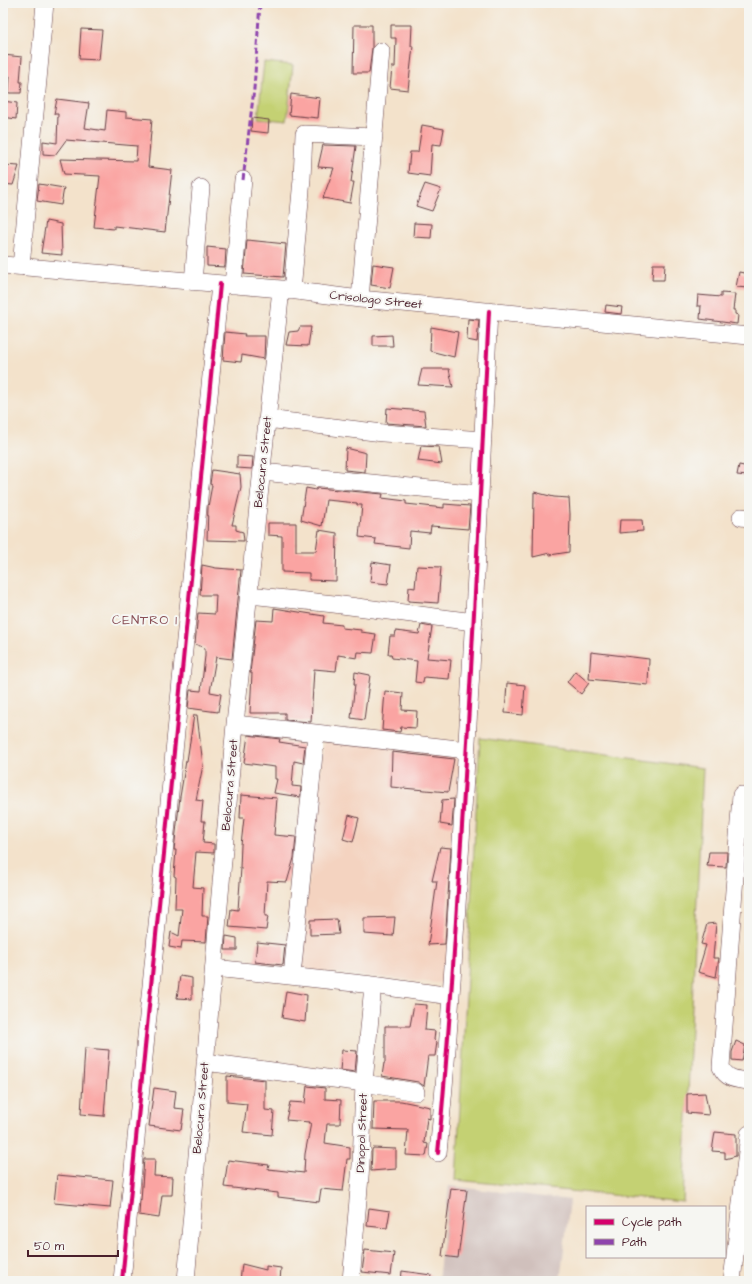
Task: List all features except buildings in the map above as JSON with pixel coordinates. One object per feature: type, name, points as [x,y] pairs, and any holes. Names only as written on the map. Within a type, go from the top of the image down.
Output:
[{"type":"street","points":[[21,267],[45,3]]},
{"type":"street","points":[[360,299],[381,50]]},
{"type":"street","name":"Belocura Street","points":[[186,1281],[235,724],[267,419],[302,179],[304,134],[374,137]]},
{"type":"street","points":[[122,1281],[226,284],[243,180]]},
{"type":"street","points":[[193,282],[201,188]]},
{"type":"street","name":"Crisologo Street","points":[[3,265],[226,284],[360,299],[749,336]]},
{"type":"street","points":[[438,1152],[453,977],[467,750],[489,311]]},
{"type":"street","points":[[267,419],[383,433],[483,440]]},
{"type":"street","points":[[262,472],[480,494]]},
{"type":"street","points":[[249,595],[474,622]]},
{"type":"street","points":[[235,724],[467,750]]},
{"type":"street","points":[[292,976],[316,734]]},
{"type":"street","points":[[741,795],[721,1067],[728,1077],[749,1081]]},
{"type":"street","points":[[214,968],[373,985],[451,996]]},
{"type":"street","name":"Dinopol Street","points":[[351,1281],[361,1165],[364,1083],[373,985]]},
{"type":"street","points":[[206,1062],[364,1083],[416,1092]]},
{"type":"street","points":[[732,1281],[749,1134]]},
{"type":"shaded area","points":[[324,742],[462,753],[447,984],[299,969]]},
{"type":"shaded area","points":[[449,1186],[570,1200],[560,1281],[438,1281]]},
{"type":"green space","points":[[264,62],[293,65],[287,121],[258,118]]},
{"type":"green space","points":[[480,738],[703,768],[683,1202],[456,1180]]},
{"type":"marked path","points":[[243,180],[254,89],[260,3]]},
{"type":"cycle path","points":[[122,1281],[220,284]]},
{"type":"cycle path","points":[[438,1153],[445,1079],[464,789],[476,584],[489,311]]},
{"type":"district","name":"CENTRO 1","points":[[145,620]]}]
